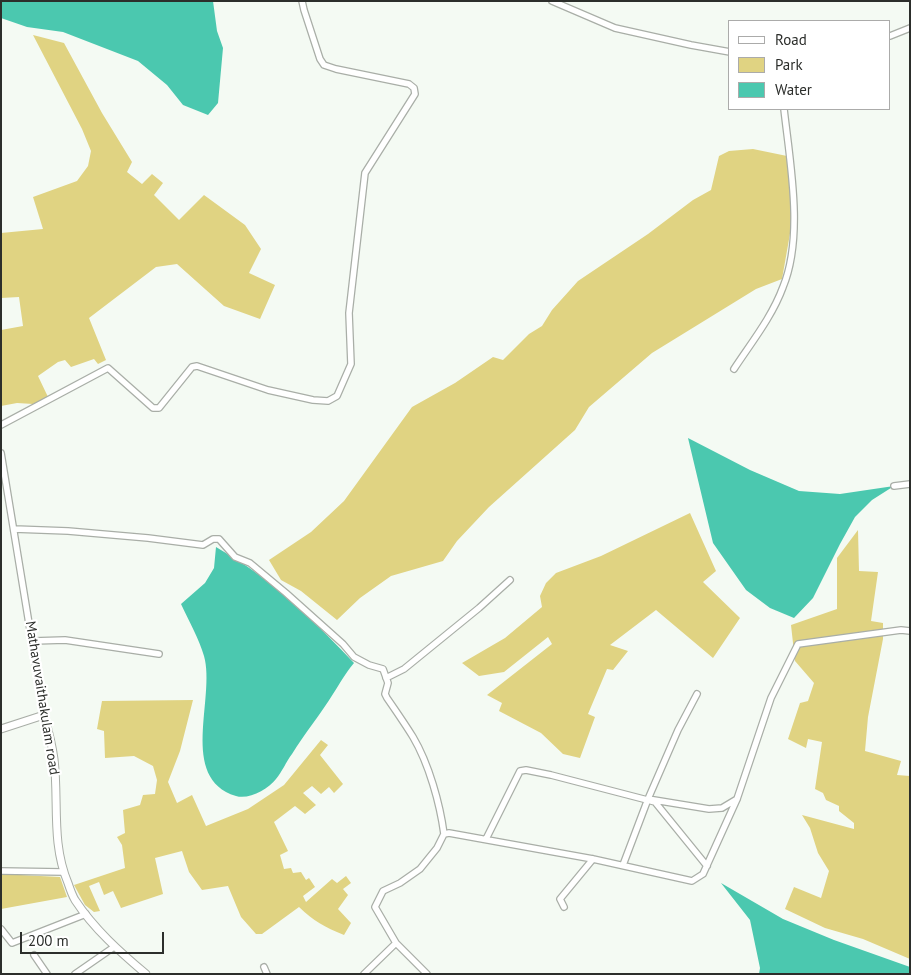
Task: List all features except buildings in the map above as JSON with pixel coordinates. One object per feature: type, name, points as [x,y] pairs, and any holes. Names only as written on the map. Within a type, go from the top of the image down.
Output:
[{"type":"street","points":[[1,425],[108,368],[153,408],[159,408],[192,367],[197,366],[268,390],[313,400],[328,401],[337,396],[351,364],[349,313],[365,173],[415,94],[414,88],[410,84],[324,65],[317,51],[302,1]]},
{"type":"street","points":[[552,1],[615,28],[728,52]]},
{"type":"street","points":[[891,36],[910,28]]},
{"type":"street","points":[[734,369],[772,311],[784,286],[791,257],[794,227],[793,189],[784,110]]},
{"type":"street","name":"Mathavuvaithakulam road","points":[[1,453],[44,715],[54,759],[55,817],[63,872],[75,900],[86,914],[114,947],[146,974]]},
{"type":"street","points":[[894,486],[910,484]]},
{"type":"street","points":[[14,529],[148,538],[203,545],[213,539],[219,539],[235,556],[250,563],[286,593],[343,644],[354,657],[369,665],[383,669],[388,683],[385,694],[414,739],[430,777],[442,815],[444,834],[437,848],[420,869],[383,892],[375,907],[396,943],[427,974]]},
{"type":"street","points":[[386,678],[404,669],[479,608],[510,580]]},
{"type":"street","points":[[444,834],[449,833],[486,839],[594,859],[692,882],[703,874],[737,800],[771,698],[798,644],[901,630],[910,631]]},
{"type":"street","points":[[33,641],[65,640],[159,654]]},
{"type":"street","points":[[623,865],[648,799],[678,730],[697,694]]},
{"type":"street","points":[[1,729],[44,715]]},
{"type":"street","points":[[486,839],[520,771],[526,770],[648,799],[709,809],[722,808],[737,800]]},
{"type":"street","points":[[648,799],[655,802],[707,866]]},
{"type":"street","points":[[564,907],[560,899],[594,859]]},
{"type":"street","points":[[1,871],[63,872]]},
{"type":"street","points":[[1,929],[12,943],[86,914]]},
{"type":"street","points":[[364,974],[396,943]]},
{"type":"street","points":[[75,974],[114,947]]},
{"type":"street","points":[[34,955],[47,974]]},
{"type":"street","points":[[264,967],[267,974]]},
{"type":"green space","points":[[33,35],[64,43],[102,113],[132,162],[127,172],[142,184],[152,174],[163,183],[154,195],[179,220],[204,195],[245,225],[261,249],[249,273],[275,285],[260,319],[224,306],[177,264],[156,267],[89,318],[106,360],[98,364],[94,359],[71,367],[65,360],[58,362],[38,376],[48,397],[33,404],[17,403],[1,406],[1,330],[23,326],[19,297],[1,298],[1,233],[43,229],[33,197],[77,181],[88,166],[91,151],[82,129]]},
{"type":"green space","points":[[753,149],[787,156],[791,181],[791,228],[782,279],[756,289],[652,353],[589,407],[575,430],[489,507],[457,541],[443,561],[391,576],[360,598],[337,620],[301,591],[281,580],[269,560],[311,532],[344,501],[412,407],[455,383],[493,357],[503,360],[529,334],[542,326],[552,310],[578,281],[648,234],[693,200],[711,190],[719,156],[729,151]]},
{"type":"green space","points":[[690,513],[716,571],[703,582],[740,618],[713,658],[656,610],[610,645],[628,651],[613,670],[607,669],[588,714],[595,717],[580,758],[563,754],[541,733],[499,711],[502,703],[487,695],[552,644],[548,637],[504,672],[479,676],[462,663],[505,638],[542,607],[540,596],[546,583],[556,573],[601,556]]},
{"type":"green space","points":[[858,530],[859,571],[878,572],[871,621],[883,623],[883,639],[868,717],[865,751],[901,761],[897,775],[910,776],[910,959],[863,939],[825,928],[785,909],[794,887],[821,898],[829,871],[818,853],[810,828],[802,815],[854,829],[854,823],[839,811],[839,806],[826,800],[823,793],[815,789],[822,742],[808,739],[806,748],[788,739],[800,703],[808,701],[814,683],[795,661],[791,625],[837,609],[837,558]]},
{"type":"green space","points":[[193,700],[180,751],[168,782],[177,803],[192,795],[206,826],[248,809],[284,785],[321,740],[328,745],[320,755],[343,784],[334,793],[329,787],[321,794],[312,786],[303,793],[316,805],[305,814],[295,806],[274,822],[288,851],[280,855],[284,869],[291,868],[293,873],[301,872],[306,880],[309,878],[315,887],[303,896],[306,902],[332,879],[337,883],[346,876],[351,883],[343,889],[348,895],[338,909],[351,923],[344,935],[320,923],[299,907],[262,934],[256,934],[241,917],[228,886],[202,890],[189,872],[182,851],[155,858],[163,894],[121,908],[113,891],[104,895],[99,882],[89,886],[100,911],[94,912],[85,905],[74,885],[125,868],[122,845],[117,837],[125,833],[123,810],[140,805],[143,795],[155,794],[157,780],[153,766],[134,756],[105,758],[104,731],[97,729],[102,701]]},
{"type":"green space","points":[[1,874],[60,877],[67,897],[1,909]]},
{"type":"water","points":[[1,1],[213,1],[217,31],[223,48],[218,103],[208,115],[183,105],[167,85],[138,61],[63,32],[27,27],[1,18]]},
{"type":"water","points":[[688,438],[750,470],[799,491],[840,494],[894,486],[872,500],[855,517],[813,598],[794,618],[770,608],[746,590],[713,543]]},
{"type":"water","points":[[216,547],[250,569],[281,593],[319,627],[354,663],[276,779],[263,790],[241,797],[218,787],[208,772],[204,755],[203,735],[206,693],[204,656],[181,604],[205,583],[214,568]]},
{"type":"water","points":[[721,883],[783,919],[834,940],[910,967],[910,974],[759,974],[760,968],[750,920]]}]
